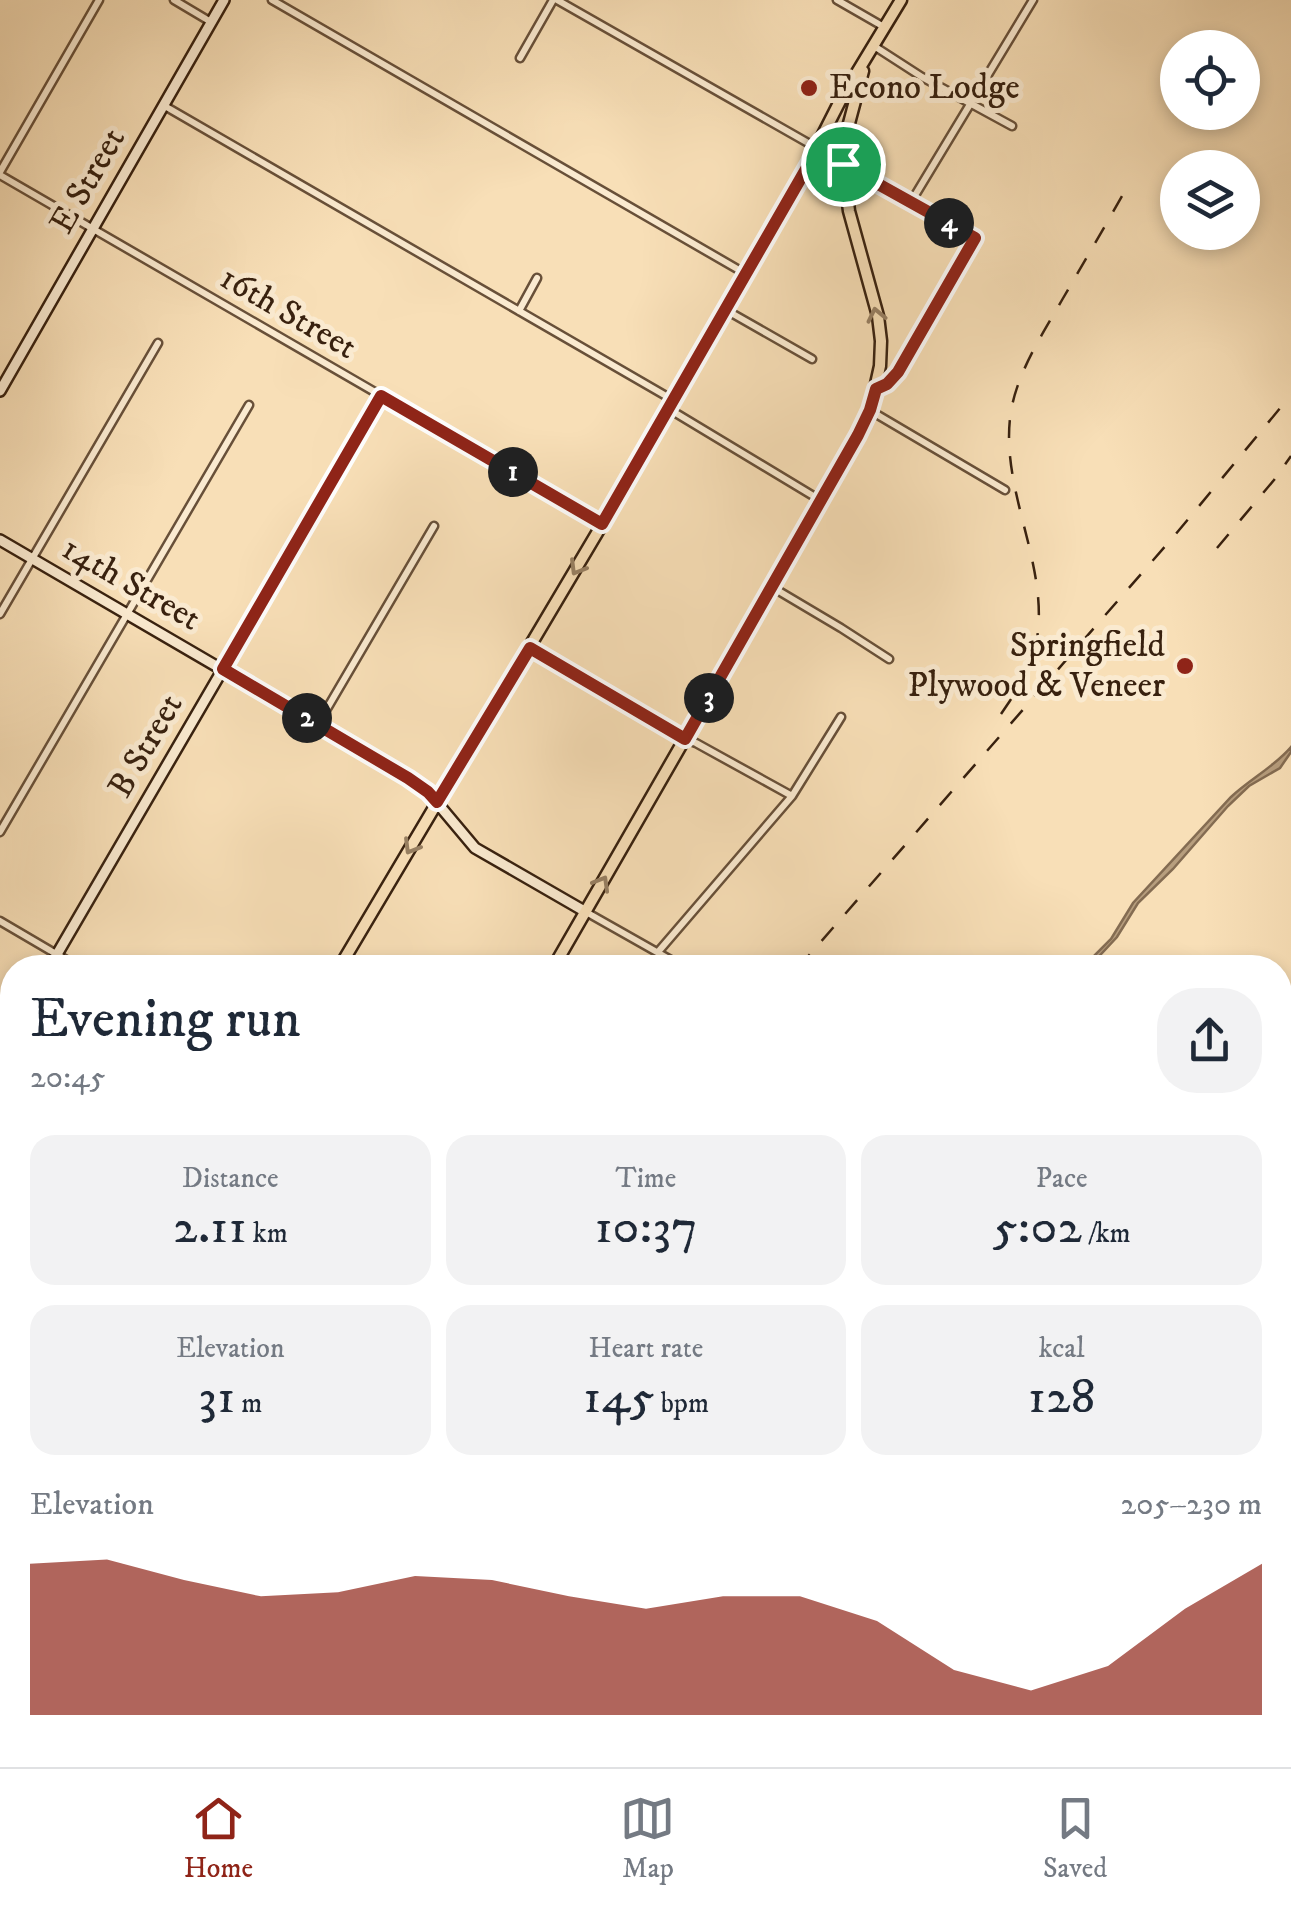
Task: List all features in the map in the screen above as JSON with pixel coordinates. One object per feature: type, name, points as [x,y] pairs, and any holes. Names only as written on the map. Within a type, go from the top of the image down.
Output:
[{"type":"main road","points":[[347,955],[672,405],[817,150],[841,99],[901,0]]},
{"type":"main road","points":[[561,955],[870,410],[881,341],[878,316],[848,211],[843,164],[849,119],[866,59]]},
{"type":"street","points":[[0,173],[99,0]]},
{"type":"street","points":[[174,0],[211,22]]},
{"type":"street","name":"E Street","points":[[0,390],[224,0]]},
{"type":"street","points":[[272,0],[746,274]]},
{"type":"street","points":[[520,58],[555,0],[975,238],[898,372],[876,389]]},
{"type":"street","points":[[837,0],[885,28]]},
{"type":"street","points":[[911,202],[1031,2],[1022,0]]},
{"type":"street","points":[[874,46],[1012,126]]},
{"type":"street","points":[[163,105],[519,310],[820,500]]},
{"type":"street","name":"16th Street","points":[[0,173],[602,524]]},
{"type":"street","points":[[519,310],[538,278]]},
{"type":"street","points":[[726,310],[812,359]]},
{"type":"street","points":[[0,614],[158,343]]},
{"type":"street","name":"B Street","points":[[57,954],[381,396]]},
{"type":"street","points":[[0,832],[248,405]]},
{"type":"street","points":[[870,410],[1005,490]]},
{"type":"street","points":[[318,724],[434,526]]},
{"type":"street","name":"14th Street","points":[[0,540],[408,778],[428,792],[475,848],[586,912]]},
{"type":"street","points":[[772,588],[889,659]]},
{"type":"street","points":[[530,648],[792,796]]},
{"type":"street","points":[[658,952],[792,796],[841,717]]},
{"type":"street","points":[[586,912],[663,955]]},
{"type":"street","points":[[0,921],[57,954]]},
{"type":"shaded area","points":[[1291,747],[1280,768],[1249,786],[1228,806],[1138,903],[1117,937],[1100,955],[1095,955],[1111,939],[1133,903],[1231,797]]},
{"type":"railway","points":[[1001,714],[1029,668],[1039,604],[1009,443],[1014,396],[1039,340],[1127,187]]},
{"type":"railway","points":[[809,955],[1175,535],[1291,395]]},
{"type":"railway","points":[[1217,548],[1291,456]]},
{"type":"place","name":"Econo Lodge","points":[[809,88]]},
{"type":"place","name":"Springfield Plywood & Veneer","points":[[1185,666]]},
{"type":"route","points":[[817,150],[843,164],[975,238],[898,372],[876,389],[858,435],[685,739],[530,648],[437,802],[408,778],[223,669],[381,396],[602,524],[817,150]]}]
